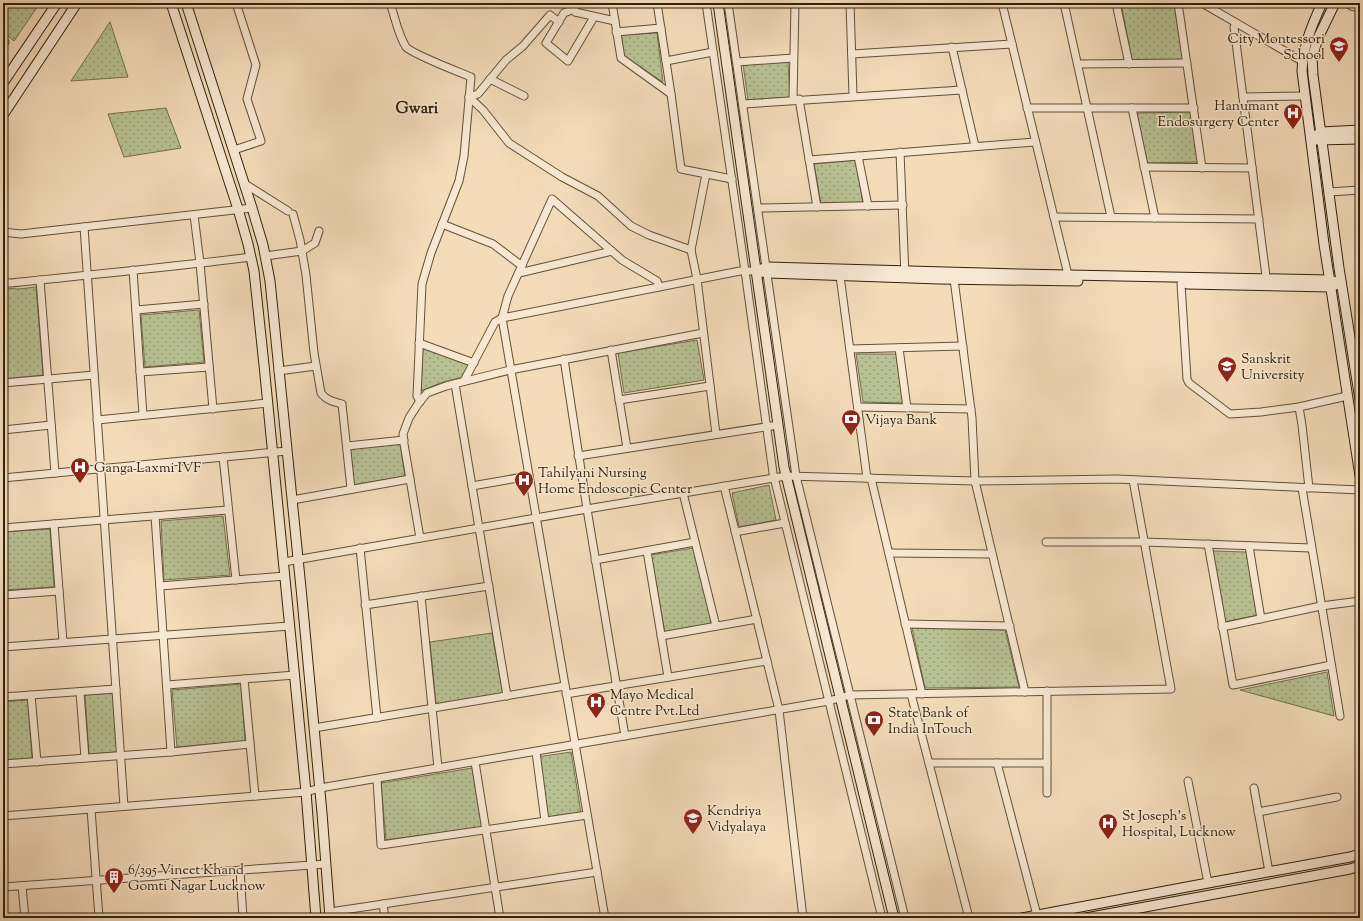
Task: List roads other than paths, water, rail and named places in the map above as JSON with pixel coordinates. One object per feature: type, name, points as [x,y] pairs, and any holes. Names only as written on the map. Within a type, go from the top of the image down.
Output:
[{"type":"street","points":[[3,84],[57,3]]},
{"type":"street","points":[[3,115],[77,3]]},
{"type":"street","points":[[172,3],[238,209],[254,271],[295,675],[316,918]]},
{"type":"street","points":[[186,3],[245,184],[265,256],[270,280],[320,788],[330,915],[383,904],[597,872]]},
{"type":"street","points":[[234,150],[261,141],[247,99],[256,65],[236,3]]},
{"type":"street","points":[[390,3],[400,34],[407,48],[416,54],[471,77],[464,156],[459,181],[431,253],[422,284],[417,396],[420,402]]},
{"type":"street","points":[[612,3],[621,58],[671,94]]},
{"type":"street","points":[[657,3],[681,169],[732,179]]},
{"type":"street","points":[[706,3],[746,271],[774,478],[882,918]]},
{"type":"street","points":[[718,3],[786,476],[839,698],[871,820],[894,918]]},
{"type":"street","points":[[728,3],[796,476],[905,918]]},
{"type":"street","points":[[794,3],[793,58],[796,100],[809,160],[817,207]]},
{"type":"street","points":[[850,3],[853,96]]},
{"type":"street","points":[[1002,3],[1069,278]]},
{"type":"street","points":[[1064,3],[1111,217]]},
{"type":"street","points":[[1116,3],[1128,64]]},
{"type":"street","points":[[1178,3],[1202,168]]},
{"type":"street","points":[[1202,3],[1302,61]]},
{"type":"street","points":[[1322,3],[1307,39],[1302,61],[1302,71],[1330,283],[1360,476]]},
{"type":"street","points":[[1335,3],[1318,38],[1312,58],[1341,283],[1360,400]]},
{"type":"street","points":[[1347,3],[1351,6],[1360,8]]},
{"type":"street","points":[[574,6],[574,12],[615,21]]},
{"type":"street","points":[[574,6],[564,13],[546,43],[568,61],[594,16]]},
{"type":"street","points":[[469,97],[478,94],[506,60],[523,46],[550,14],[559,22]]},
{"type":"street","points":[[1236,23],[1234,27],[1266,282]]},
{"type":"street","points":[[616,32],[661,28]]},
{"type":"street","points":[[3,40],[5,42],[3,45]]},
{"type":"street","points":[[852,54],[1012,44]]},
{"type":"street","points":[[952,48],[974,146]]},
{"type":"street","points":[[666,61],[713,52]]},
{"type":"street","points":[[737,62],[793,58]]},
{"type":"street","points":[[1078,64],[1187,63]]},
{"type":"street","points":[[490,78],[524,96]]},
{"type":"street","points":[[743,104],[962,90]]},
{"type":"street","points":[[1243,97],[1305,96]]},
{"type":"street","points":[[469,97],[483,110],[510,143],[562,177],[598,196],[632,226],[649,235],[691,250]]},
{"type":"street","points":[[1027,108],[1194,108]]},
{"type":"street","points":[[1132,108],[1155,218]]},
{"type":"street","points":[[1310,139],[1360,130]]},
{"type":"street","points":[[1321,136],[1360,139]]},
{"type":"street","points":[[809,160],[1035,142]]},
{"type":"street","points":[[900,152],[905,274]]},
{"type":"street","points":[[858,156],[868,206]]},
{"type":"street","points":[[1144,167],[1252,168]]},
{"type":"street","points":[[706,174],[691,250],[697,280],[716,434]]},
{"type":"street","points":[[245,184],[291,213],[302,251],[316,366],[321,393],[333,401],[342,404],[351,489]]},
{"type":"street","points":[[1329,192],[1360,190]]},
{"type":"street","points":[[605,918],[502,318],[508,296],[552,199],[622,260],[657,281],[659,287]]},
{"type":"street","points":[[758,208],[903,205]]},
{"type":"street","points":[[3,232],[21,234],[252,208]]},
{"type":"street","points":[[194,215],[200,263],[213,409]]},
{"type":"street","points":[[1054,217],[1258,219]]},
{"type":"street","points":[[442,224],[493,244],[520,269]]},
{"type":"street","points":[[84,227],[124,806]]},
{"type":"street","points":[[265,256],[302,251],[315,243],[319,231]]},
{"type":"street","points":[[520,269],[612,251]]},
{"type":"street","points":[[3,282],[10,283],[40,280],[251,256]]},
{"type":"street","points":[[133,270],[143,415]]},
{"type":"street","points":[[767,270],[840,276],[905,274],[954,279],[1069,278],[1181,284],[1266,282]]},
{"type":"street","points":[[464,381],[495,322],[502,318],[746,271],[767,270],[1341,283]]},
{"type":"street","points":[[840,276],[869,478],[889,553],[922,694]]},
{"type":"street","points":[[954,279],[970,408],[974,481],[1025,692]]},
{"type":"street","points":[[40,280],[55,473]]},
{"type":"street","points":[[1181,284],[1187,379],[1189,383],[1230,414],[1299,407],[1348,396]]},
{"type":"street","points":[[136,310],[204,304]]},
{"type":"street","points":[[420,538],[403,434],[409,418],[427,393],[464,381],[510,370],[703,333]]},
{"type":"street","points":[[419,343],[474,363]]},
{"type":"street","points":[[850,349],[963,346]]},
{"type":"street","points":[[899,348],[907,408]]},
{"type":"street","points":[[611,350],[627,448]]},
{"type":"street","points":[[564,360],[578,456],[625,736]]},
{"type":"street","points":[[278,371],[316,366]]},
{"type":"street","points":[[140,372],[209,367]]},
{"type":"street","points":[[3,383],[94,375]]},
{"type":"street","points":[[454,384],[507,696]]},
{"type":"street","points":[[619,400],[710,386]]},
{"type":"street","points":[[97,420],[268,404]]},
{"type":"street","points":[[858,407],[970,408]]},
{"type":"street","points":[[1299,407],[1302,424],[1311,548],[1340,716]]},
{"type":"street","points":[[3,430],[51,425]]},
{"type":"street","points":[[578,456],[778,425]]},
{"type":"street","points":[[347,446],[404,440]]},
{"type":"street","points":[[3,478],[287,451]]},
{"type":"street","points":[[224,457],[236,580]]},
{"type":"street","points":[[472,486],[529,476]]},
{"type":"street","points":[[284,562],[536,517],[786,476],[974,481],[1133,480],[1360,490]]},
{"type":"street","points":[[292,500],[410,479]]},
{"type":"street","points":[[3,816],[306,792],[320,788],[779,710],[829,701],[850,695],[1172,689],[1133,480]]},
{"type":"street","points":[[724,486],[779,710],[804,918]]},
{"type":"street","points":[[683,493],[716,626]]},
{"type":"street","points":[[3,528],[228,510]]},
{"type":"street","points":[[155,516],[171,752]]},
{"type":"street","points":[[735,532],[785,523]]},
{"type":"street","points":[[54,524],[63,642]]},
{"type":"street","points":[[595,560],[695,542]]},
{"type":"street","points":[[1046,542],[1144,542],[1311,548]]},
{"type":"street","points":[[1208,544],[1233,685],[1331,665]]},
{"type":"street","points":[[1249,546],[1262,619]]},
{"type":"street","points":[[360,548],[376,718]]},
{"type":"street","points":[[647,551],[668,677]]},
{"type":"street","points":[[889,553],[992,554]]},
{"type":"street","points":[[160,586],[285,576]]},
{"type":"street","points":[[365,605],[489,586]]},
{"type":"street","points":[[3,595],[59,591]]},
{"type":"street","points":[[421,596],[438,768]]},
{"type":"street","points":[[1222,627],[1321,606],[1360,601]]},
{"type":"street","points":[[661,636],[757,619]]},
{"type":"street","points":[[905,624],[1010,626]]},
{"type":"street","points":[[3,647],[290,626]]},
{"type":"street","points":[[566,694],[767,661]]},
{"type":"street","points":[[167,685],[295,675]]},
{"type":"street","points":[[244,679],[255,796]]},
{"type":"street","points":[[314,728],[565,686]]},
{"type":"street","points":[[3,697],[116,689]]},
{"type":"street","points":[[1047,691],[1047,793]]},
{"type":"street","points":[[80,692],[85,758]]},
{"type":"street","points":[[911,694],[969,918]]},
{"type":"street","points":[[31,695],[37,762]]},
{"type":"street","points":[[3,764],[171,752],[250,744]]},
{"type":"street","points":[[536,752],[546,821]]},
{"type":"street","points":[[475,762],[500,918]]},
{"type":"street","points":[[929,763],[1047,763]]},
{"type":"street","points":[[997,763],[1037,915]]},
{"type":"street","points":[[377,779],[381,845],[587,815]]},
{"type":"street","points":[[1188,781],[1208,883]]},
{"type":"street","points":[[1254,788],[1269,872]]},
{"type":"street","points":[[1258,812],[1337,797]]},
{"type":"street","points":[[91,809],[95,880],[99,918]]},
{"type":"street","points":[[1022,918],[1360,854]]},
{"type":"street","points":[[3,887],[326,864]]},
{"type":"street","points":[[1088,906],[1088,918],[1342,871],[1360,866]]},
{"type":"street","points":[[240,870],[243,918]]},
{"type":"street","points":[[22,886],[25,918]]},
{"type":"street","points":[[383,904],[385,918]]},
{"type":"place","name":"City Montessori School","points":[[1339,63]]},
{"type":"place","name":"Hanumant Endosurgery Center","points":[[1293,130]]},
{"type":"place","name":"Sanskrit University","points":[[1227,383]]},
{"type":"place","name":"Vijaya Bank","points":[[851,436]]},
{"type":"place","name":"Ganga Laxmi IVF","points":[[80,484]]},
{"type":"place","name":"Tahilyani Nursing Home Endoscopic Center","points":[[524,497]]},
{"type":"place","name":"Mayo Medical Centre Pvt.Ltd","points":[[596,719]]},
{"type":"place","name":"State Bank of India InTouch","points":[[874,737]]},
{"type":"place","name":"Kendriya Vidyalaya","points":[[693,835]]},
{"type":"place","name":"St Joseph's Hospital, Lucknow","points":[[1108,840]]},
{"type":"place","name":"6/395 Vineet Khand Gomti Nagar Lucknow","points":[[114,894]]},
{"type":"district","name":"Gwari","points":[[417,107]]}]
